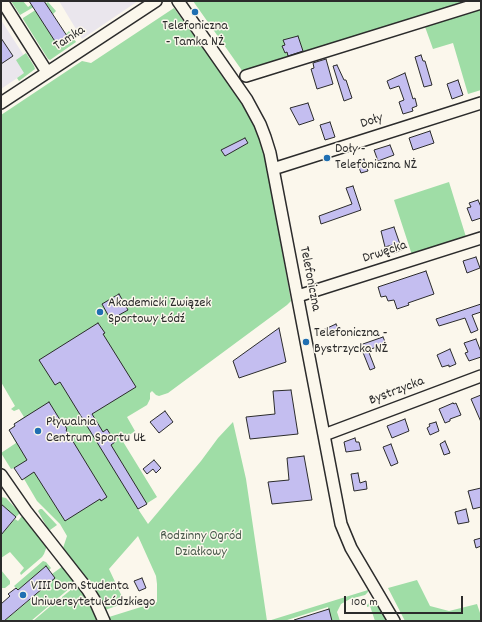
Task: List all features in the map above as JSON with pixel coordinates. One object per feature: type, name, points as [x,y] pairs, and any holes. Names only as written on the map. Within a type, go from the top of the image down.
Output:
[{"type":"street","points":[[2,1],[48,72]]},
{"type":"street","name":"Tamka","points":[[1,103],[156,1]]},
{"type":"street","name":"Telefoniczna","points":[[178,1],[251,107],[265,137],[273,169],[343,531],[351,548],[394,621]]},
{"type":"street","points":[[246,76],[481,3]]},
{"type":"street","name":"Doły","points":[[273,169],[481,103]]},
{"type":"street","name":"Drwęcka","points":[[298,296],[481,238]]},
{"type":"street","name":"Bystrzycka","points":[[324,435],[481,376]]},
{"type":"street","points":[[2,480],[88,590],[104,621]]},
{"type":"shaded area","points":[[59,1],[138,1],[82,39]]},
{"type":"shaded area","points":[[1,20],[32,68],[1,89]]},
{"type":"green space","points":[[11,1],[23,1],[28,7],[36,1],[44,1],[20,15]]},
{"type":"green space","points":[[193,1],[481,1],[481,90],[468,94],[453,43],[433,49],[424,24],[248,79]]},
{"type":"green space","points":[[48,2],[56,11],[53,14],[48,7],[58,46],[69,39],[66,34],[69,31],[76,42],[50,60],[23,19]]},
{"type":"green space","name":"Rodzinny Ogród Działkowy","points":[[174,8],[237,95],[256,128],[264,151],[291,301],[168,393],[159,396],[152,391],[150,393],[150,399],[147,405],[127,417],[135,431],[122,440],[157,497],[138,509],[148,524],[201,461],[218,438],[233,422],[246,479],[267,621],[110,621],[109,617],[157,602],[156,576],[138,536],[109,569],[125,603],[105,610],[93,589],[94,587],[63,548],[67,536],[60,524],[37,501],[17,467],[11,469],[1,453],[16,443],[9,430],[15,426],[14,424],[24,417],[19,409],[14,411],[11,409],[15,406],[1,382],[1,115],[82,61],[91,63]]},
{"type":"green space","points":[[26,53],[35,69],[19,81],[17,78],[24,73],[16,60]]},
{"type":"green space","points":[[449,182],[466,237],[412,255],[394,200]]},
{"type":"green space","points":[[1,497],[6,498],[20,513],[16,517],[2,505],[1,506]]},
{"type":"green space","points":[[42,509],[57,525],[50,530],[48,529],[38,511]]},
{"type":"green space","points":[[22,516],[47,546],[42,557],[21,575],[20,573],[24,568],[10,552],[1,558],[1,535],[15,519],[18,521]]},
{"type":"green space","points":[[43,561],[46,562],[51,568],[49,570],[46,567],[18,590],[14,586]]},
{"type":"green space","points":[[63,566],[77,582],[31,621],[4,621],[55,578],[52,574]]},
{"type":"green space","points":[[1,570],[10,581],[10,584],[5,588],[1,588]]},
{"type":"green space","points":[[417,580],[430,606],[449,611],[477,604],[481,621],[405,621],[388,588]]},
{"type":"green space","points":[[78,584],[87,596],[100,621],[33,621],[60,598],[62,598]]},
{"type":"green space","points":[[368,590],[365,595],[350,599],[341,604],[337,612],[340,621],[332,621],[328,607],[284,621],[268,621]]},
{"type":"green space","points":[[376,600],[388,621],[375,621],[370,606],[367,607],[369,603]]},
{"type":"building","points":[[29,1],[44,1],[69,39],[58,46]]},
{"type":"building","points":[[298,36],[303,51],[288,56],[287,52],[285,53],[282,46],[285,45],[283,40]]},
{"type":"building","points":[[1,38],[13,56],[1,64]]},
{"type":"building","points":[[421,55],[423,61],[425,61],[432,85],[424,87],[415,57]]},
{"type":"building","points":[[326,59],[333,84],[317,89],[311,69],[314,68],[313,63]]},
{"type":"building","points":[[337,65],[344,80],[346,80],[352,98],[344,101],[333,66]]},
{"type":"building","points":[[405,73],[413,99],[415,98],[417,106],[412,108],[413,111],[403,114],[399,102],[404,100],[399,86],[390,89],[387,81]]},
{"type":"building","points":[[458,80],[463,95],[452,99],[447,84]]},
{"type":"building","points":[[308,103],[314,120],[299,125],[290,108]]},
{"type":"building","points":[[330,122],[335,137],[325,140],[320,125]]},
{"type":"building","points":[[430,131],[434,143],[413,150],[409,138]]},
{"type":"building","points":[[245,138],[248,143],[225,156],[221,150]]},
{"type":"building","points":[[390,145],[394,155],[378,161],[374,150]]},
{"type":"building","points":[[364,159],[368,171],[361,173],[357,162]]},
{"type":"building","points":[[353,186],[361,210],[321,224],[319,216],[352,204],[346,188]]},
{"type":"building","points":[[478,200],[481,207],[481,218],[472,221],[467,208],[471,207],[469,203]]},
{"type":"building","points":[[394,227],[402,250],[394,253],[392,245],[385,247],[381,231]]},
{"type":"building","points":[[476,257],[480,268],[467,273],[463,261]]},
{"type":"building","points":[[426,271],[434,294],[408,303],[409,305],[397,309],[394,300],[388,301],[386,296],[381,297],[378,287]]},
{"type":"building","points":[[119,294],[128,310],[119,315],[121,319],[113,324],[102,304]]},
{"type":"building","points":[[481,304],[481,312],[472,315],[478,330],[471,333],[465,318],[439,326],[436,319]]},
{"type":"building","points":[[98,323],[105,333],[103,334],[136,387],[92,414],[103,432],[107,429],[115,442],[111,445],[147,504],[138,509],[60,382],[55,385],[39,360]]},
{"type":"building","points":[[336,324],[339,330],[326,336],[323,330]]},
{"type":"building","points":[[279,328],[286,362],[239,378],[233,361]]},
{"type":"building","points":[[383,337],[386,344],[368,350],[375,368],[370,370],[360,345]]},
{"type":"building","points":[[476,339],[481,352],[481,357],[469,361],[465,353],[468,352],[464,343]]},
{"type":"building","points":[[450,349],[456,364],[449,367],[449,365],[442,367],[437,355]]},
{"type":"building","points":[[291,390],[298,434],[250,439],[246,417],[275,414],[273,391]]},
{"type":"building","points":[[481,395],[481,422],[471,399]]},
{"type":"building","points":[[49,402],[62,423],[63,422],[67,429],[66,430],[107,497],[101,501],[100,499],[65,521],[34,472],[22,480],[14,468],[27,460],[9,430],[15,426],[14,424]]},
{"type":"building","points":[[456,403],[461,415],[450,419],[450,421],[445,423],[439,409]]},
{"type":"building","points":[[165,411],[173,422],[159,433],[150,422]]},
{"type":"building","points":[[405,419],[409,431],[392,438],[387,426]]},
{"type":"building","points":[[436,422],[439,431],[430,435],[427,428],[430,426],[429,424]]},
{"type":"building","points":[[355,438],[356,442],[359,442],[361,450],[346,452],[344,442]]},
{"type":"building","points":[[445,441],[450,453],[444,455],[440,444]]},
{"type":"building","points":[[391,444],[398,463],[391,466],[383,447]]},
{"type":"building","points":[[304,456],[312,500],[272,504],[268,482],[289,480],[287,458]]},
{"type":"building","points":[[154,460],[161,468],[156,473],[153,469],[147,474],[143,469]]},
{"type":"building","points":[[358,473],[360,483],[366,481],[367,489],[354,491],[351,474]]},
{"type":"building","points":[[481,488],[481,507],[473,509],[468,491]]},
{"type":"building","points":[[1,504],[16,517],[1,535]]},
{"type":"building","points":[[466,509],[469,522],[458,524],[455,512]]},
{"type":"building","points":[[481,538],[481,546],[476,548],[474,540]]},
{"type":"building","name":"VIII Dom Studenta Uniwersytetu Łódzkiego","points":[[46,566],[55,578],[4,621],[1,621],[1,604],[10,596],[8,594],[16,588],[18,590]]},
{"type":"building","points":[[142,578],[146,588],[139,591],[134,581]]},
{"type":"building","points":[[329,609],[332,621],[294,620]]},
{"type":"place","name":"Telefoniczna - Tamka NŻ","points":[[195,12]]},
{"type":"place","name":"Doły - Telefoniczna NŻ","points":[[327,158]]},
{"type":"place","name":"Akademicki Związek Sportowy Łódź","points":[[100,312]]},
{"type":"place","name":"Telefoniczna - Bystrzycka NŻ","points":[[306,342]]},
{"type":"place","name":"Pływalnia Centrum Sportu UŁ","points":[[38,431]]},
{"type":"place","name":"VIII Dom Studenta Uniwersytetu Łódzkiego","points":[[23,595]]}]
